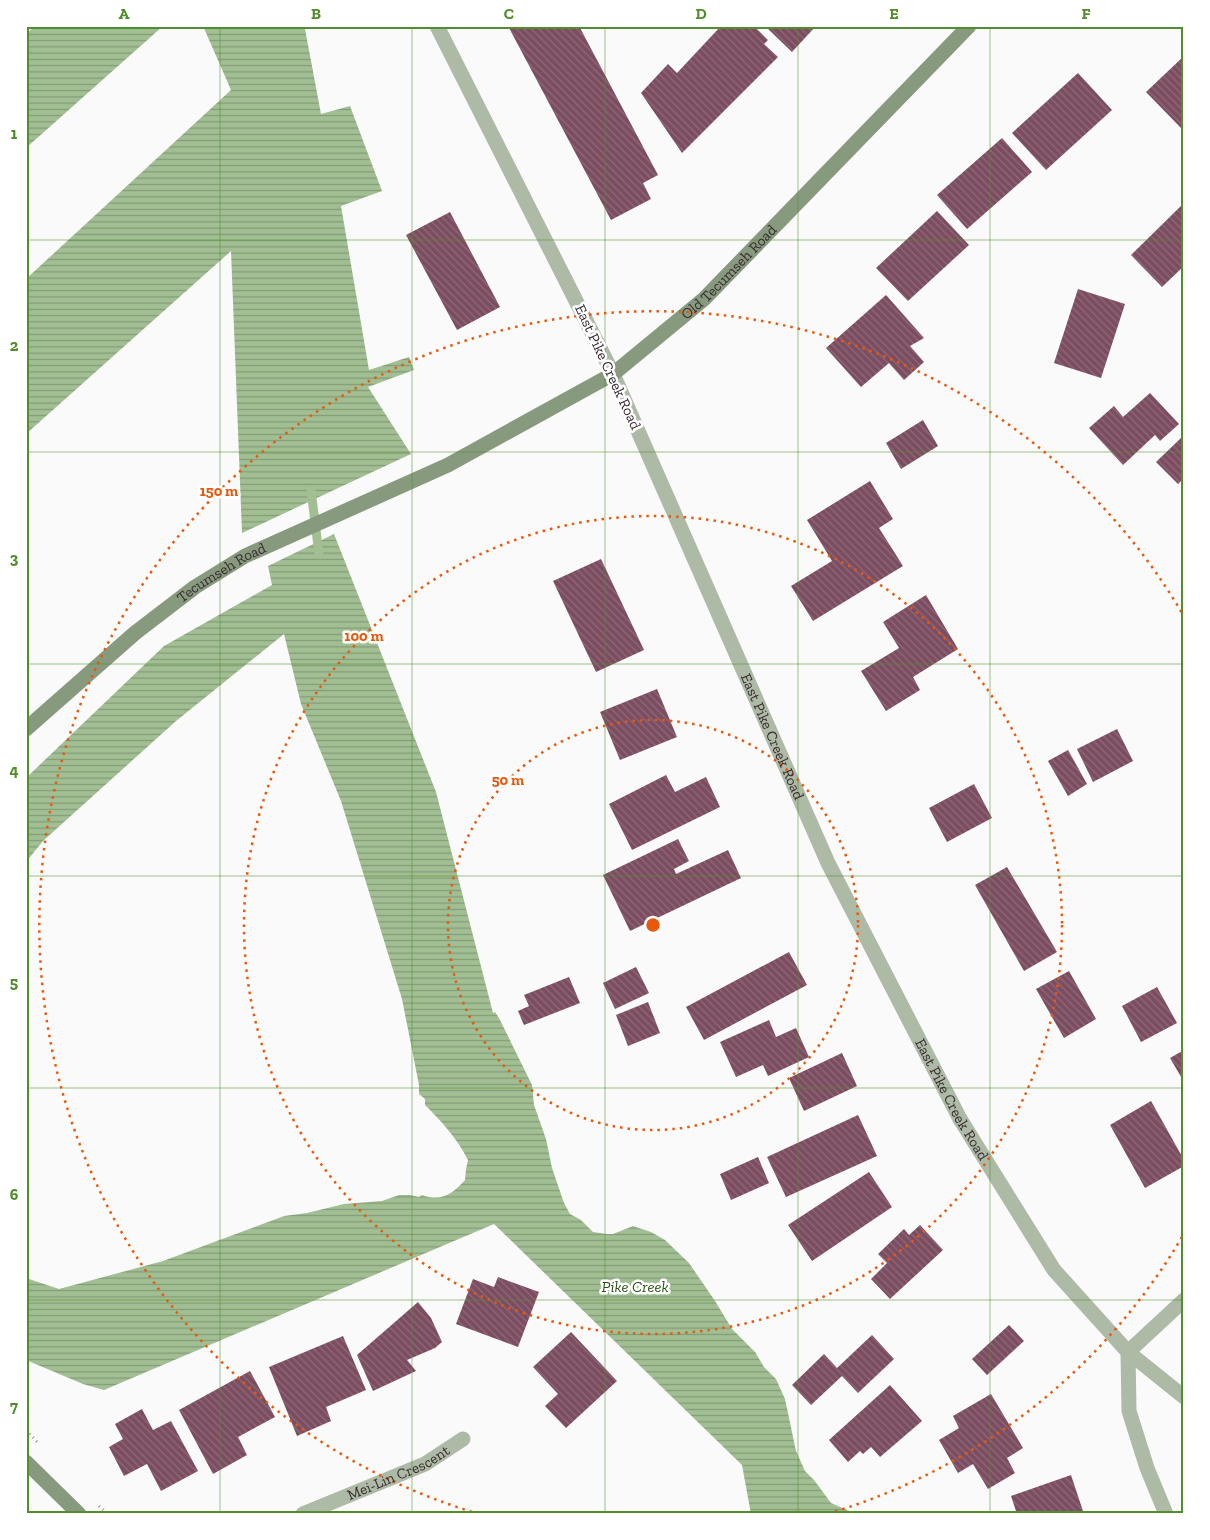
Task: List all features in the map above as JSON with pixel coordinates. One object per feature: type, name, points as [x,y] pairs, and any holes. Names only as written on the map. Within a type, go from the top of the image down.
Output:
[{"type":"main road","name":"Old Tecumseh Road","points":[[448,465],[613,374],[704,299],[969,26]]},
{"type":"main road","name":"Tecumseh Road","points":[[26,729],[135,633],[195,587],[245,556],[448,465]]},
{"type":"main road","points":[[26,1462],[79,1514]]},
{"type":"street","name":"East Pike Creek Road","points":[[437,26],[613,374],[828,863],[960,1119],[1054,1270],[1128,1352],[1184,1397]]},
{"type":"street","points":[[1166,1514],[1147,1468],[1129,1410],[1128,1352],[1184,1300]]},
{"type":"street","name":"Mei-Lin Crescent","points":[[303,1514],[425,1464],[463,1439]]},
{"type":"water","points":[[35,26],[163,26],[26,148],[26,34]]},
{"type":"water","points":[[203,26],[310,26],[305,29],[321,114],[350,106],[382,191],[341,206],[369,370],[409,357],[414,370],[368,387],[411,454],[242,533],[231,251],[26,434],[26,279],[231,90]]},
{"type":"water","name":"Pike Creek","points":[[334,534],[436,792],[493,1013],[495,1012],[499,1018],[532,1085],[534,1105],[546,1139],[552,1168],[564,1203],[570,1214],[581,1220],[593,1232],[613,1234],[633,1226],[651,1232],[665,1240],[689,1263],[732,1329],[755,1352],[764,1367],[776,1379],[785,1399],[796,1451],[805,1471],[831,1503],[856,1514],[751,1514],[742,1465],[494,1224],[104,1390],[83,1384],[26,1360],[26,1278],[59,1289],[163,1261],[284,1216],[307,1213],[344,1204],[382,1201],[399,1195],[441,1197],[451,1193],[465,1180],[468,1160],[464,1152],[454,1137],[425,1105],[425,1099],[419,1094],[419,1085],[402,999],[341,801],[301,704],[284,634],[176,721],[43,841],[26,862],[26,778],[164,646],[272,585],[268,566]]},
{"type":"building","points":[[508,26],[579,26],[658,175],[643,183],[651,199],[611,220]]},
{"type":"building","points":[[721,26],[754,26],[768,40],[764,44],[778,57],[682,153],[641,93],[668,64],[677,73]]},
{"type":"building","points":[[765,26],[816,26],[792,52]]},
{"type":"building","points":[[1184,56],[1184,125],[1181,128],[1146,92]]},
{"type":"building","points":[[1078,73],[1112,110],[1046,170],[1012,133]]},
{"type":"building","points":[[1002,138],[1032,172],[967,229],[937,195]]},
{"type":"building","points":[[1184,203],[1184,266],[1162,287],[1131,255]]},
{"type":"building","points":[[937,211],[969,245],[908,301],[876,268]]},
{"type":"building","points":[[450,212],[500,307],[457,330],[406,235]]},
{"type":"building","points":[[1078,289],[1125,304],[1101,378],[1054,363]]},
{"type":"building","points":[[886,295],[924,338],[910,346],[924,362],[904,380],[889,363],[861,387],[826,348]]},
{"type":"building","points":[[1150,393],[1179,424],[1160,441],[1155,435],[1123,465],[1089,428],[1114,406],[1123,417]]},
{"type":"building","points":[[923,420],[938,446],[901,469],[886,443]]},
{"type":"building","points":[[1181,438],[1184,441],[1184,478],[1178,484],[1156,462]]},
{"type":"building","points":[[870,481],[893,519],[879,528],[903,566],[813,621],[791,586],[832,561],[807,520]]},
{"type":"building","points":[[601,559],[644,650],[596,672],[553,581]]},
{"type":"building","points":[[926,595],[958,649],[913,677],[920,690],[886,711],[861,671],[899,648],[883,622]]},
{"type":"building","points":[[657,689],[677,737],[620,760],[600,712]]},
{"type":"building","points":[[1117,729],[1133,761],[1093,782],[1077,749]]},
{"type":"building","points":[[1068,750],[1087,784],[1068,796],[1048,761]]},
{"type":"building","points":[[666,775],[675,792],[706,777],[720,807],[632,850],[609,804]]},
{"type":"building","points":[[974,784],[992,818],[947,842],[929,808]]},
{"type":"building","points":[[678,839],[689,861],[674,869],[676,874],[728,850],[741,878],[630,931],[603,875]]},
{"type":"building","points":[[1007,867],[1057,952],[1024,971],[975,885]]},
{"type":"building","points":[[789,952],[807,985],[704,1040],[686,1007]]},
{"type":"building","points":[[636,967],[649,993],[615,1009],[603,983]]},
{"type":"building","points":[[1069,971],[1096,1019],[1064,1038],[1036,989]]},
{"type":"building","points":[[569,977],[580,1003],[524,1025],[518,1011],[529,1006],[524,995]]},
{"type":"building","points":[[1157,987],[1177,1023],[1141,1042],[1122,1006]]},
{"type":"building","points":[[648,1002],[660,1033],[628,1046],[616,1015]]},
{"type":"building","points":[[769,1020],[776,1037],[796,1028],[809,1057],[768,1076],[763,1065],[736,1077],[720,1042]]},
{"type":"building","points":[[1184,1050],[1184,1082],[1170,1058]]},
{"type":"building","points":[[842,1053],[857,1086],[804,1111],[789,1078]]},
{"type":"building","points":[[1151,1101],[1184,1160],[1184,1166],[1145,1188],[1110,1125]]},
{"type":"building","points":[[858,1115],[877,1156],[786,1197],[767,1157]]},
{"type":"building","points":[[758,1157],[769,1183],[731,1200],[720,1174]]},
{"type":"building","points":[[869,1172],[892,1207],[812,1261],[788,1225]]},
{"type":"building","points":[[920,1225],[943,1250],[890,1299],[871,1279],[887,1263],[878,1254],[904,1229],[909,1235]]},
{"type":"building","points":[[498,1277],[539,1292],[518,1347],[456,1324],[473,1279],[494,1287]]},
{"type":"building","points":[[418,1302],[431,1318],[442,1342],[435,1348],[407,1360],[416,1371],[373,1391],[357,1355]]},
{"type":"building","points":[[1009,1325],[1024,1341],[987,1375],[972,1359]]},
{"type":"building","points":[[571,1332],[617,1381],[566,1428],[545,1406],[558,1394],[533,1367]]},
{"type":"building","points":[[872,1335],[894,1359],[858,1393],[842,1376],[811,1405],[792,1385],[824,1354],[837,1368]]},
{"type":"building","points":[[343,1336],[366,1390],[326,1407],[331,1421],[297,1436],[269,1367]]},
{"type":"building","points":[[250,1371],[275,1417],[238,1437],[247,1455],[213,1474],[179,1410]]},
{"type":"building","points":[[890,1385],[922,1421],[880,1457],[871,1447],[863,1454],[860,1451],[848,1462],[829,1440]]},
{"type":"building","points":[[991,1394],[1023,1448],[1007,1458],[1015,1473],[988,1489],[973,1464],[958,1473],[939,1440],[959,1428],[953,1416]]},
{"type":"building","points":[[142,1409],[153,1430],[171,1421],[198,1471],[161,1491],[147,1464],[124,1476],[109,1447],[123,1439],[115,1424]]},
{"type":"building","points":[[1071,1475],[1084,1514],[1017,1514],[1011,1496]]},
{"type":"waterway","points":[[311,490],[319,554]]}]
